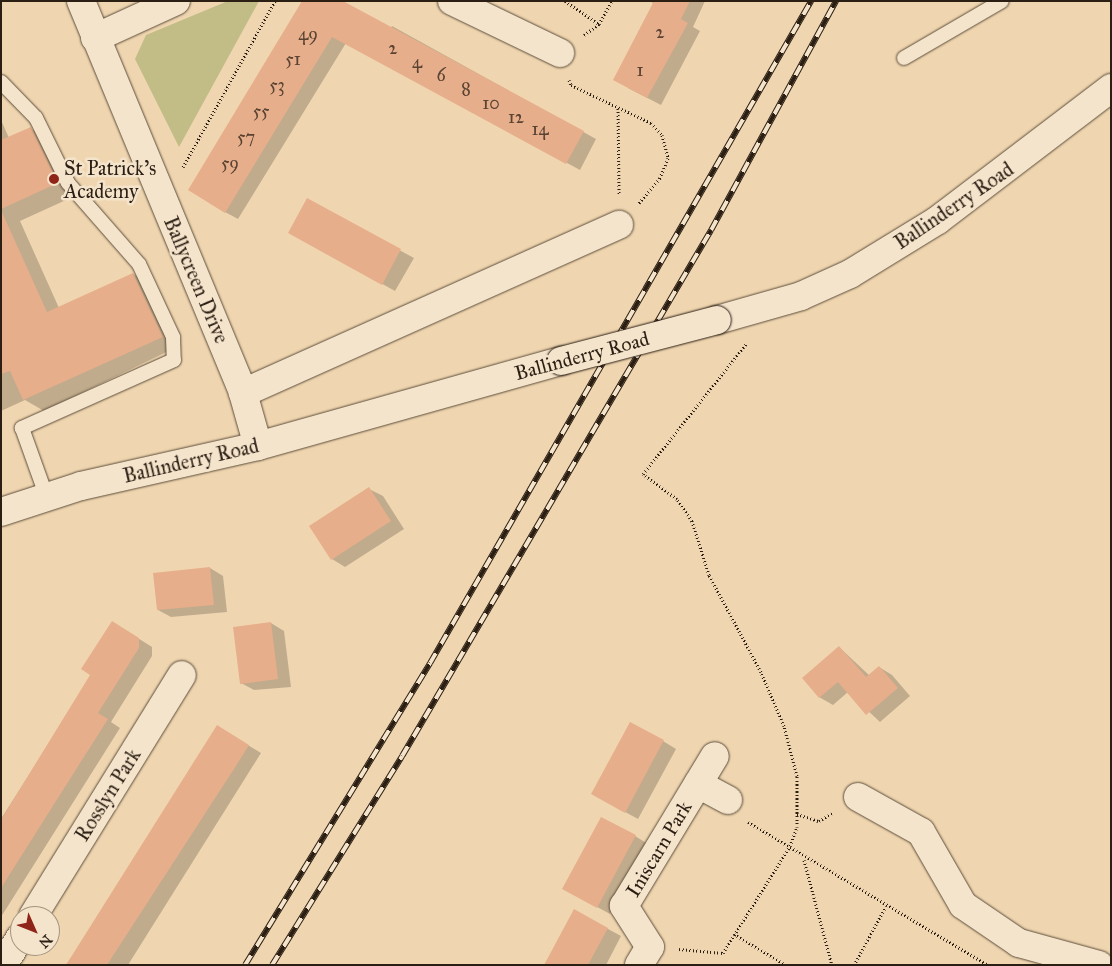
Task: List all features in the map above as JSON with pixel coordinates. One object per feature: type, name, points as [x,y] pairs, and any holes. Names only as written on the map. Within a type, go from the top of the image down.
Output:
[{"type":"street","name":"Ballycreen Drive","points":[[80,1],[243,393],[258,446]]},
{"type":"street","points":[[95,38],[176,1]]},
{"type":"street","points":[[452,1],[560,53]]},
{"type":"street","name":"Ballinderry Road","points":[[1,512],[47,498],[258,446],[801,296],[850,274],[938,220],[1111,88]]},
{"type":"street","points":[[243,393],[619,225]]},
{"type":"street","name":"Rosslyn Park","points":[[39,906],[182,675]]},
{"type":"street","name":"Iniscarn Park","points":[[644,956],[624,906],[715,756]]},
{"type":"street","name":"Iniscarn Park","points":[[698,784],[728,800]]},
{"type":"street","points":[[858,797],[921,832],[964,905],[1019,943],[1100,965]]},
{"type":"street","points":[[3,965],[10,954]]},
{"type":"lane","points":[[904,58],[1002,1]]},
{"type":"lane","points":[[1,82],[36,118],[68,183],[140,264],[172,337],[174,360],[22,428],[47,498]]},
{"type":"path","points":[[160,193],[179,174],[275,1]]},
{"type":"path","points":[[565,1],[599,24]]},
{"type":"path","points":[[612,1],[599,24],[560,53],[571,85],[651,123],[662,135],[668,158],[660,178],[619,225]]},
{"type":"path","points":[[618,108],[619,225]]},
{"type":"path","points":[[644,956],[723,953],[790,846],[797,814],[797,776],[786,734],[761,672],[709,575],[692,521],[678,499],[642,474],[746,344],[727,347],[720,319]]},
{"type":"path","points":[[797,814],[819,821],[858,797]]},
{"type":"path","points":[[728,800],[740,818],[790,846],[804,860],[988,965]]},
{"type":"path","points":[[804,860],[832,965]]},
{"type":"path","points":[[854,965],[886,906]]},
{"type":"path","points":[[734,934],[786,965]]},
{"type":"shaded area","points":[[228,1],[259,1],[179,147],[135,59],[146,35]]},
{"type":"building","points":[[302,1],[343,1],[584,131],[566,164],[332,37],[225,213],[188,190]]},
{"type":"building","points":[[654,1],[690,1],[681,19],[688,23],[647,98],[613,80]]},
{"type":"building","points":[[31,127],[58,183],[1,209],[1,140]]},
{"type":"building","points":[[307,198],[401,249],[382,285],[288,233]]},
{"type":"building","points":[[1,210],[47,312],[133,273],[163,337],[23,400],[10,371],[1,374]]},
{"type":"building","points":[[369,487],[391,521],[331,560],[309,526]]},
{"type":"building","points":[[210,567],[214,605],[157,610],[153,573]]},
{"type":"building","points":[[112,621],[139,638],[139,648],[98,713],[108,719],[1,888],[1,820],[90,675],[81,669]]},
{"type":"building","points":[[271,622],[278,679],[240,684],[233,627]]},
{"type":"building","points":[[839,646],[866,677],[879,666],[898,688],[866,715],[838,682],[819,698],[802,678]]},
{"type":"building","points":[[630,722],[664,740],[625,813],[591,794]]},
{"type":"building","points":[[217,725],[249,745],[234,769],[107,965],[66,965]]},
{"type":"building","points":[[601,817],[636,835],[597,908],[562,889]]},
{"type":"building","points":[[574,909],[608,928],[588,965],[544,965]]},
{"type":"railway","points":[[245,965],[430,663],[811,1]]},
{"type":"railway","points":[[272,965],[402,756],[711,230],[836,1]]},
{"type":"place","name":"St Patrick's Academy","points":[[54,179]]}]
